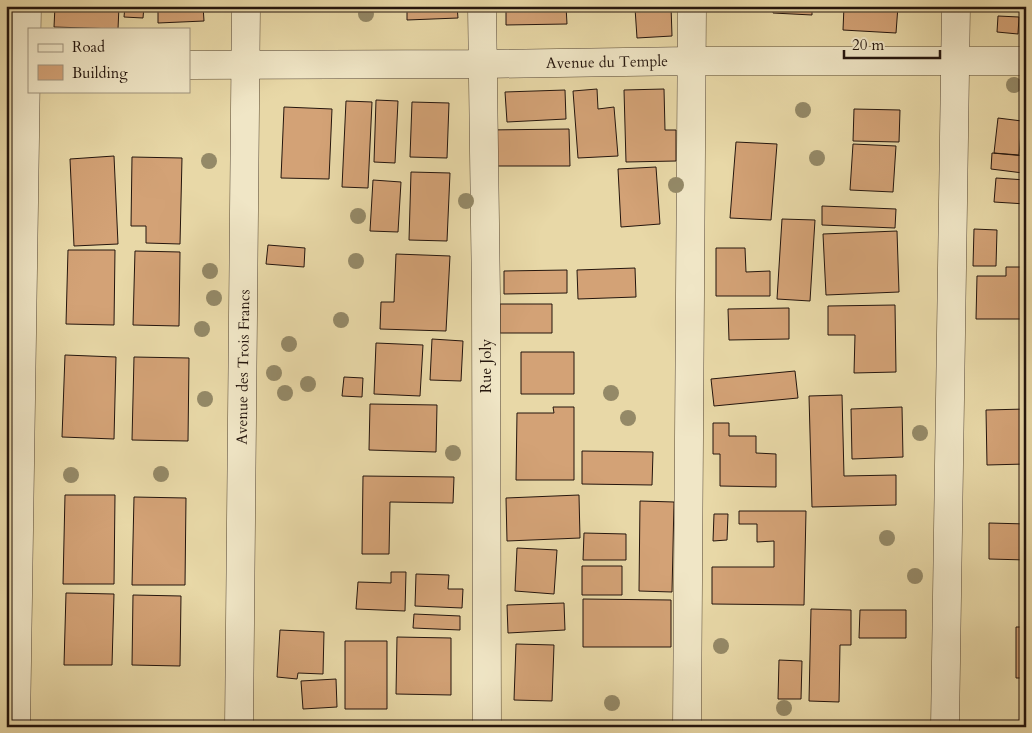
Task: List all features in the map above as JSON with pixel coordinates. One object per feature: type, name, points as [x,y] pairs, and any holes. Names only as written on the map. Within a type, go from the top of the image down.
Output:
[{"type":"street","points":[[16,727],[20,67],[27,6]]},
{"type":"street","name":"Avenue des Trois Francs","points":[[239,727],[246,6]]},
{"type":"street","name":"Rue Joly","points":[[482,6],[486,296],[487,727]]},
{"type":"street","points":[[687,727],[692,6]]},
{"type":"street","points":[[945,727],[956,6]]},
{"type":"street","name":"Avenue du Temple","points":[[190,65],[691,61],[1026,61]]},
{"type":"building","points":[[55,6],[119,6],[118,28],[54,27]]},
{"type":"building","points":[[125,6],[144,6],[143,18],[124,17]]},
{"type":"building","points":[[158,6],[203,6],[204,21],[158,23]]},
{"type":"building","points":[[315,6],[347,6],[347,10],[316,11]]},
{"type":"building","points":[[407,6],[457,6],[458,18],[407,20]]},
{"type":"building","points":[[506,6],[566,6],[567,24],[506,25]]},
{"type":"building","points":[[671,6],[672,36],[637,38],[635,8]]},
{"type":"building","points":[[774,6],[812,6],[812,15],[773,13]]},
{"type":"building","points":[[844,6],[898,6],[896,33],[843,30]]},
{"type":"building","points":[[998,16],[1019,17],[1018,34],[997,32]]},
{"type":"building","points":[[597,89],[598,109],[614,107],[618,156],[578,158],[573,91]]},
{"type":"building","points":[[664,89],[665,130],[676,130],[676,161],[626,162],[624,90]]},
{"type":"building","points":[[565,90],[566,119],[507,122],[505,92]]},
{"type":"building","points":[[376,100],[398,101],[395,163],[374,162]]},
{"type":"building","points":[[346,101],[372,102],[368,188],[342,187]]},
{"type":"building","points":[[412,102],[449,103],[447,158],[410,157]]},
{"type":"building","points":[[284,107],[332,109],[329,179],[281,178]]},
{"type":"building","points":[[854,109],[900,110],[899,142],[853,141]]},
{"type":"building","points":[[998,118],[1022,121],[1019,155],[994,153]]},
{"type":"building","points":[[569,129],[570,166],[487,166],[487,130]]},
{"type":"building","points":[[736,142],[777,144],[771,220],[730,218]]},
{"type":"building","points":[[853,144],[896,146],[893,192],[850,190]]},
{"type":"building","points":[[992,153],[1025,156],[1023,173],[991,169]]},
{"type":"building","points":[[114,156],[118,244],[74,246],[70,159]]},
{"type":"building","points":[[132,157],[182,158],[180,244],[146,243],[146,226],[131,226]]},
{"type":"building","points":[[656,167],[660,224],[621,227],[618,169]]},
{"type":"building","points":[[411,172],[450,173],[447,241],[409,240]]},
{"type":"building","points":[[996,178],[1026,180],[1026,204],[994,202]]},
{"type":"building","points":[[373,180],[401,182],[398,232],[370,231]]},
{"type":"building","points":[[822,206],[896,209],[895,228],[822,225]]},
{"type":"building","points":[[782,219],[815,220],[810,301],[777,299]]},
{"type":"building","points":[[974,229],[997,230],[996,266],[973,266]]},
{"type":"building","points":[[897,231],[899,292],[826,295],[823,234]]},
{"type":"building","points":[[268,245],[305,248],[304,267],[266,264]]},
{"type":"building","points":[[716,248],[745,248],[746,272],[770,271],[770,296],[716,296]]},
{"type":"building","points":[[68,250],[115,250],[114,325],[66,324]]},
{"type":"building","points":[[135,251],[180,252],[179,326],[133,325]]},
{"type":"building","points":[[396,254],[450,256],[446,331],[380,329],[381,302],[394,302]]},
{"type":"building","points":[[1006,267],[1026,267],[1026,319],[976,319],[977,276],[1006,276]]},
{"type":"building","points":[[635,268],[636,297],[578,299],[577,270]]},
{"type":"building","points":[[567,270],[567,293],[504,294],[504,271]]},
{"type":"building","points":[[500,304],[552,304],[552,333],[500,333]]},
{"type":"building","points":[[895,305],[896,372],[854,373],[855,335],[828,335],[828,306]]},
{"type":"building","points":[[789,308],[789,339],[729,340],[728,309]]},
{"type":"building","points":[[1021,328],[1026,328],[1026,375],[1021,375]]},
{"type":"building","points":[[432,339],[463,341],[461,381],[430,380]]},
{"type":"building","points":[[376,343],[423,345],[420,396],[374,394]]},
{"type":"building","points":[[521,352],[574,352],[574,394],[521,394]]},
{"type":"building","points":[[65,355],[116,357],[114,439],[62,437]]},
{"type":"building","points":[[134,357],[189,358],[188,441],[132,440]]},
{"type":"building","points":[[795,371],[798,398],[714,406],[711,379]]},
{"type":"building","points":[[344,377],[363,378],[362,397],[342,396]]},
{"type":"building","points":[[842,395],[844,476],[896,475],[896,505],[812,507],[809,396]]},
{"type":"building","points":[[370,404],[437,405],[436,452],[369,450]]},
{"type":"building","points":[[553,407],[574,407],[574,480],[516,480],[517,413],[554,413]]},
{"type":"building","points":[[902,407],[903,457],[852,459],[851,409]]},
{"type":"building","points":[[1026,409],[1026,464],[987,465],[986,410]]},
{"type":"building","points":[[713,423],[729,423],[729,436],[756,436],[756,453],[776,454],[776,487],[720,486],[720,454],[713,454]]},
{"type":"building","points":[[582,451],[653,452],[652,485],[582,484]]},
{"type":"building","points":[[363,476],[454,477],[453,503],[390,502],[389,554],[362,554]]},
{"type":"building","points":[[65,495],[115,495],[114,584],[63,584]]},
{"type":"building","points":[[579,495],[580,538],[507,541],[506,498]]},
{"type":"building","points":[[134,497],[186,498],[185,585],[132,585]]},
{"type":"building","points":[[640,501],[674,502],[672,592],[639,591]]},
{"type":"building","points":[[739,511],[806,511],[804,605],[712,604],[712,567],[774,567],[774,541],[757,542],[757,524],[739,524]]},
{"type":"building","points":[[714,514],[728,514],[727,540],[713,541]]},
{"type":"building","points":[[989,523],[1026,524],[1026,560],[989,559]]},
{"type":"building","points":[[584,533],[626,534],[626,560],[583,560]]},
{"type":"building","points":[[517,548],[557,550],[554,594],[515,591]]},
{"type":"building","points":[[582,566],[622,566],[622,595],[582,595]]},
{"type":"building","points":[[391,572],[406,572],[405,611],[356,609],[358,582],[391,583]]},
{"type":"building","points":[[416,574],[449,575],[448,589],[463,589],[462,608],[415,606]]},
{"type":"building","points":[[66,593],[114,594],[112,665],[64,665]]},
{"type":"building","points":[[133,595],[181,596],[180,666],[132,665]]},
{"type":"building","points":[[583,599],[671,600],[671,647],[583,647]]},
{"type":"building","points":[[564,603],[565,630],[508,633],[507,605]]},
{"type":"building","points":[[811,609],[851,610],[851,645],[840,645],[839,702],[809,701]]},
{"type":"building","points":[[860,610],[906,610],[906,638],[859,638]]},
{"type":"building","points":[[414,614],[460,616],[460,630],[413,628]]},
{"type":"building","points":[[1016,627],[1026,627],[1026,678],[1016,678]]},
{"type":"building","points":[[280,630],[324,632],[323,674],[298,673],[297,679],[277,677]]},
{"type":"building","points":[[397,637],[451,638],[451,695],[396,694]]},
{"type":"building","points":[[345,641],[387,641],[387,709],[345,709]]},
{"type":"building","points":[[516,644],[554,645],[552,701],[514,700]]},
{"type":"building","points":[[779,660],[802,661],[801,699],[778,699]]},
{"type":"building","points":[[336,679],[337,707],[303,709],[301,681]]}]
